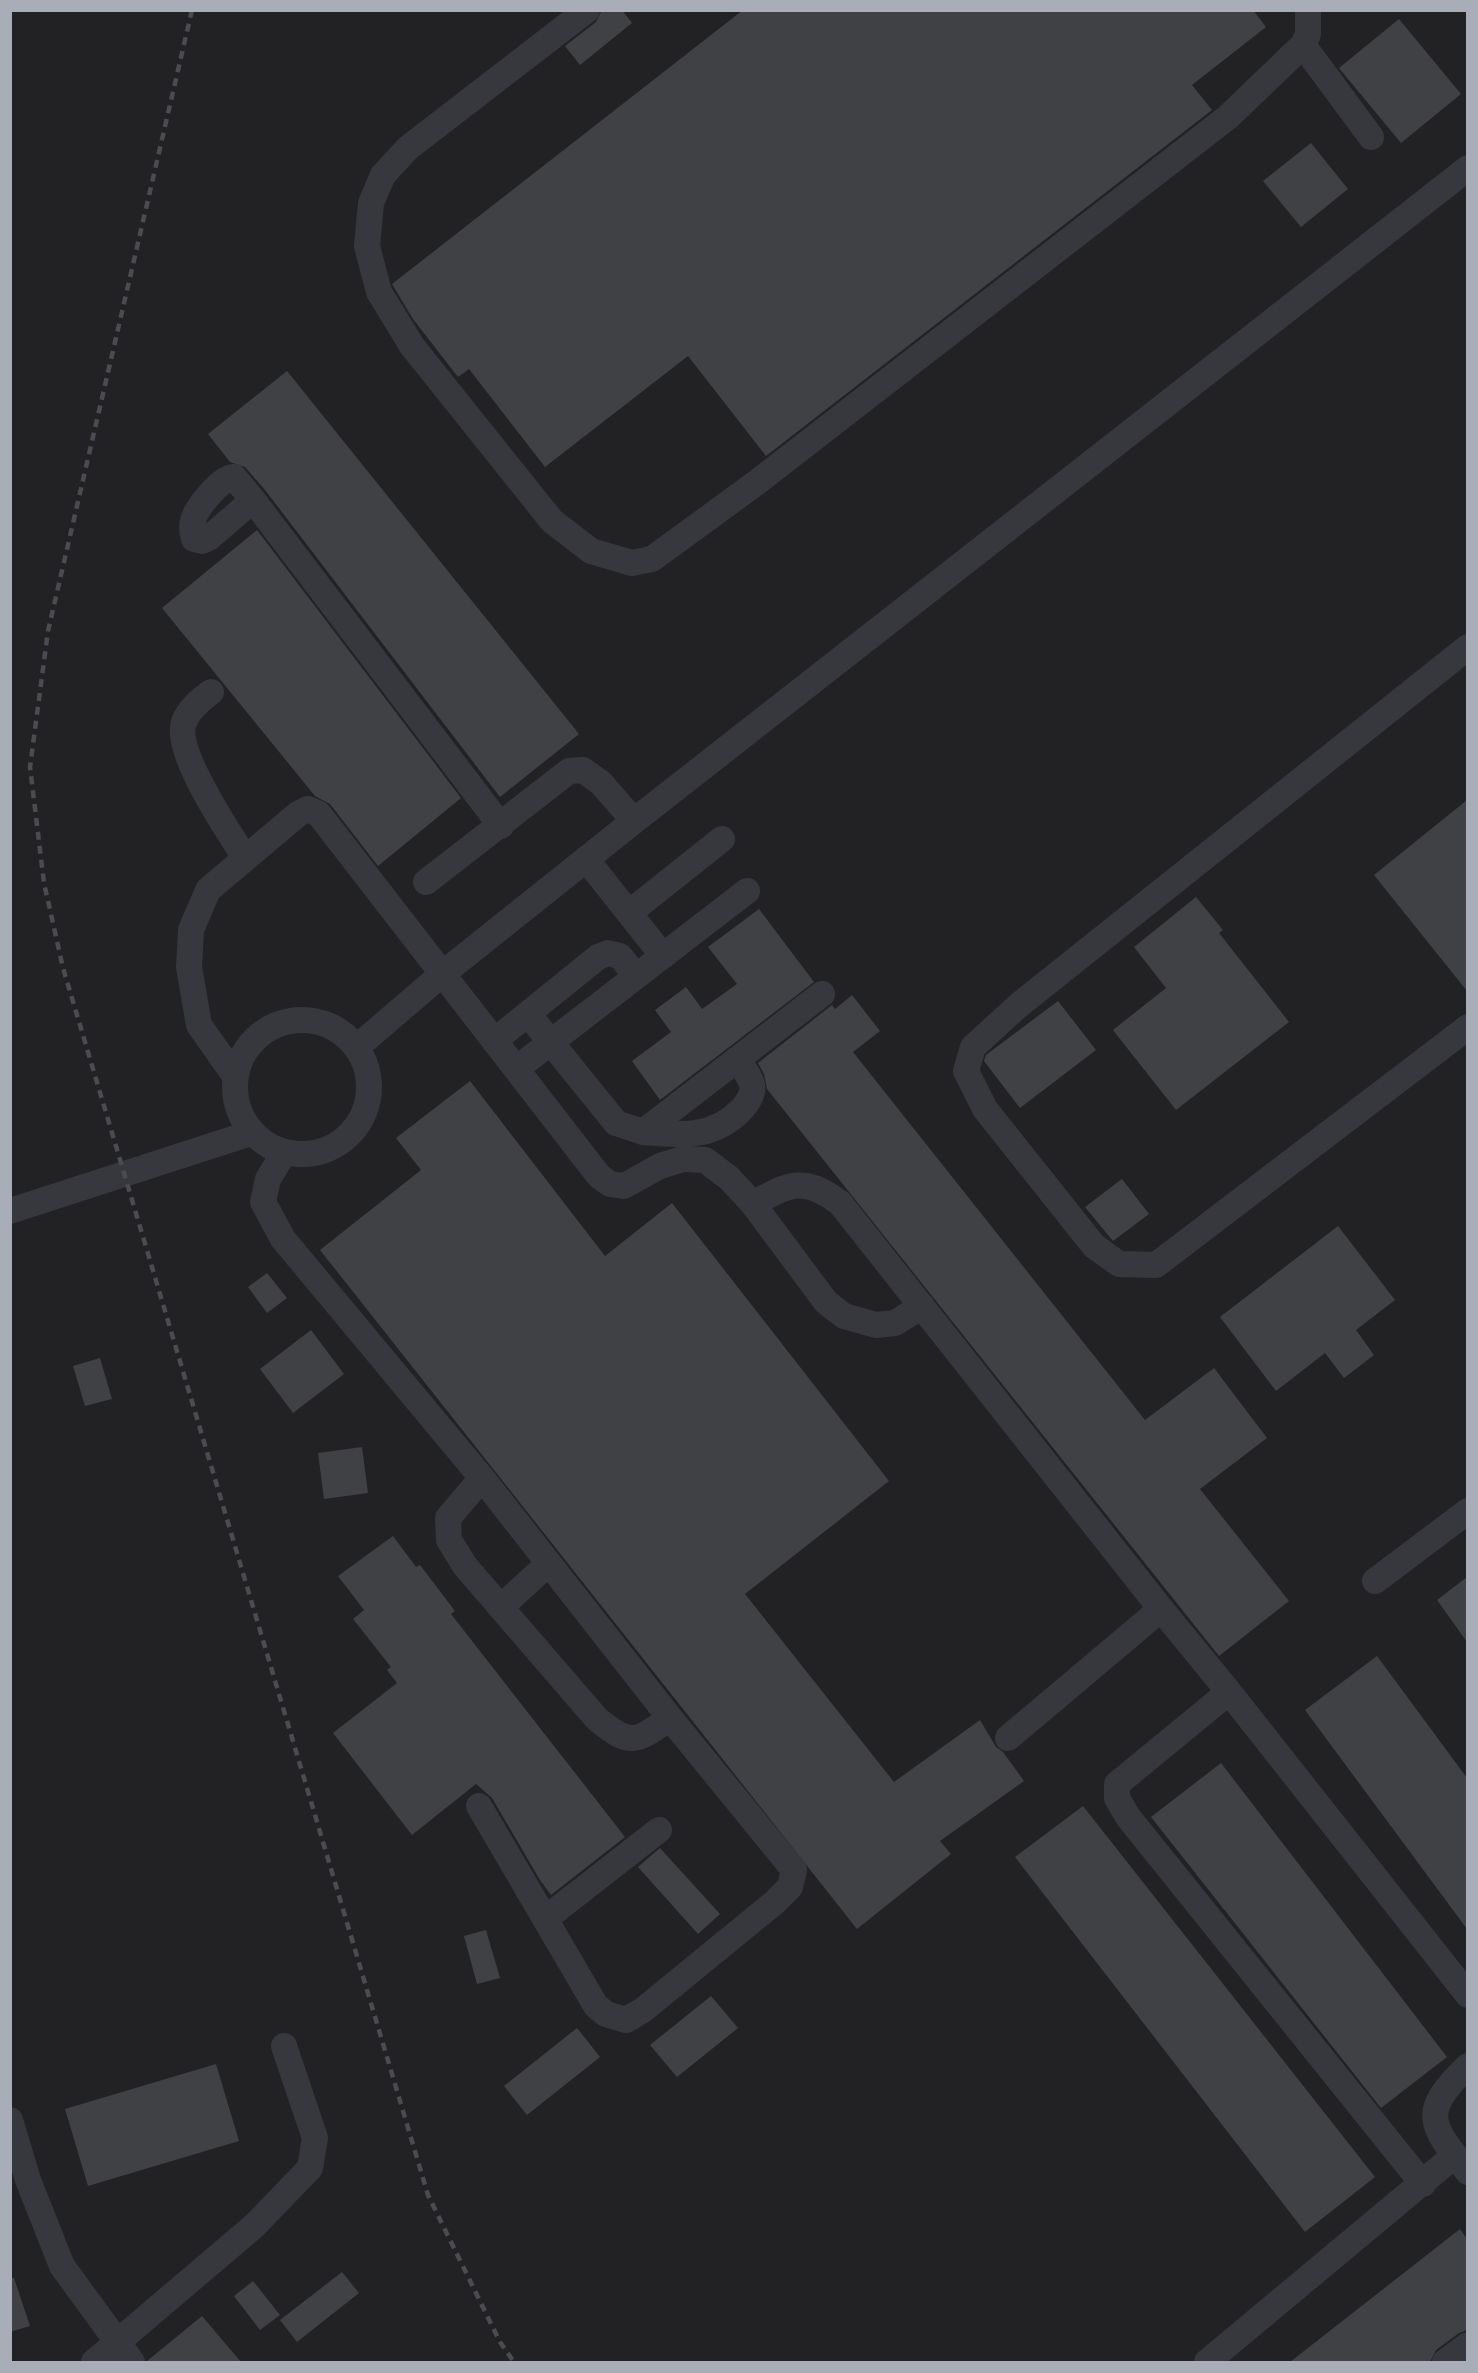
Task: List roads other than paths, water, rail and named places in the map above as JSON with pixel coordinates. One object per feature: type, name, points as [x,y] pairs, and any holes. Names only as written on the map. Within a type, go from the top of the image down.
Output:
[{"type":"lane","points":[[587,10],[402,155],[383,175],[371,203],[367,246],[380,291],[412,346],[552,520],[591,551],[632,563],[652,559],[775,468],[1228,117],[1303,45],[1308,34],[1308,10]]},
{"type":"lane","points":[[1303,45],[1371,137]]},
{"type":"lane","points":[[357,1047],[441,975],[585,859],[1467,168]]},
{"type":"lane","points":[[253,500],[501,826]]},
{"type":"lane","points":[[1467,647],[1018,1005],[973,1047],[966,1071],[985,1109],[1094,1246],[1119,1264],[1156,1265],[1467,1026]]},
{"type":"lane","points":[[211,692],[196,703],[183,723],[182,741],[201,786],[245,858]]},
{"type":"lane","points":[[426,882],[569,771],[583,770],[601,783],[634,821]]},
{"type":"lane","points":[[235,1076],[199,1025],[189,958],[191,930],[208,890],[298,814],[308,809],[318,813],[598,1176],[610,1184],[624,1186],[660,1166],[682,1159],[705,1160],[729,1178],[753,1204],[826,1302],[844,1316],[876,1325],[895,1323],[922,1306]]},
{"type":"lane","points":[[629,913],[722,839]]},
{"type":"lane","points":[[585,859],[663,956]]},
{"type":"lane","points":[[516,1069],[747,891]]},
{"type":"lane","points":[[494,1041],[598,957],[608,953],[620,956],[636,976]]},
{"type":"lane","points":[[643,1132],[822,994]]},
{"type":"lane","points":[[528,1014],[616,1123],[643,1132],[687,1136],[722,1126],[749,1101],[754,1091],[751,1080],[737,1059]]},
{"type":"lane","points":[[298,1019],[320,1022],[341,1032],[357,1047],[367,1066],[370,1087],[367,1108],[358,1127],[344,1142],[325,1152],[305,1155],[284,1153],[251,1133],[239,1112],[235,1094],[235,1076],[243,1055],[257,1037],[276,1024],[298,1019]]},
{"type":"lane","points":[[10,1211],[251,1133]]},
{"type":"lane","points":[[284,1153],[268,1179],[263,1202],[283,1239],[482,1478],[670,1718],[794,1870],[790,1887],[643,2010],[626,2020],[606,2014],[596,2007],[479,1806]]},
{"type":"lane","points":[[753,1204],[780,1189],[808,1184],[821,1189],[840,1203],[1161,1609],[1230,1692],[1467,1995]]},
{"type":"lane","points":[[482,1478],[448,1518],[449,1540],[465,1566],[597,1719],[619,1737],[641,1738],[670,1718]]},
{"type":"lane","points":[[1375,1581],[1467,1511]]},
{"type":"lane","points":[[501,1607],[549,1564]]},
{"type":"lane","points":[[1008,1738],[1161,1609]]},
{"type":"lane","points":[[1230,1692],[1117,1784],[1117,1798],[1128,1817],[1423,2184]]},
{"type":"lane","points":[[544,1918],[659,1830]]},
{"type":"lane","points":[[94,2362],[124,2353],[296,2186],[310,2168],[315,2138],[284,2046]]},
{"type":"lane","points":[[1207,2362],[1423,2184],[1461,2164],[1438,2133],[1435,2111],[1446,2086],[1467,2066]]},
{"type":"lane","points":[[10,2120],[28,2180],[62,2266],[124,2353]]},
{"type":"lane","points":[[1445,2362],[1467,2345]]},
{"type":"railway","points":[[192,10],[48,631],[30,767],[44,883],[63,968],[428,2195],[500,2342],[514,2362]]}]
